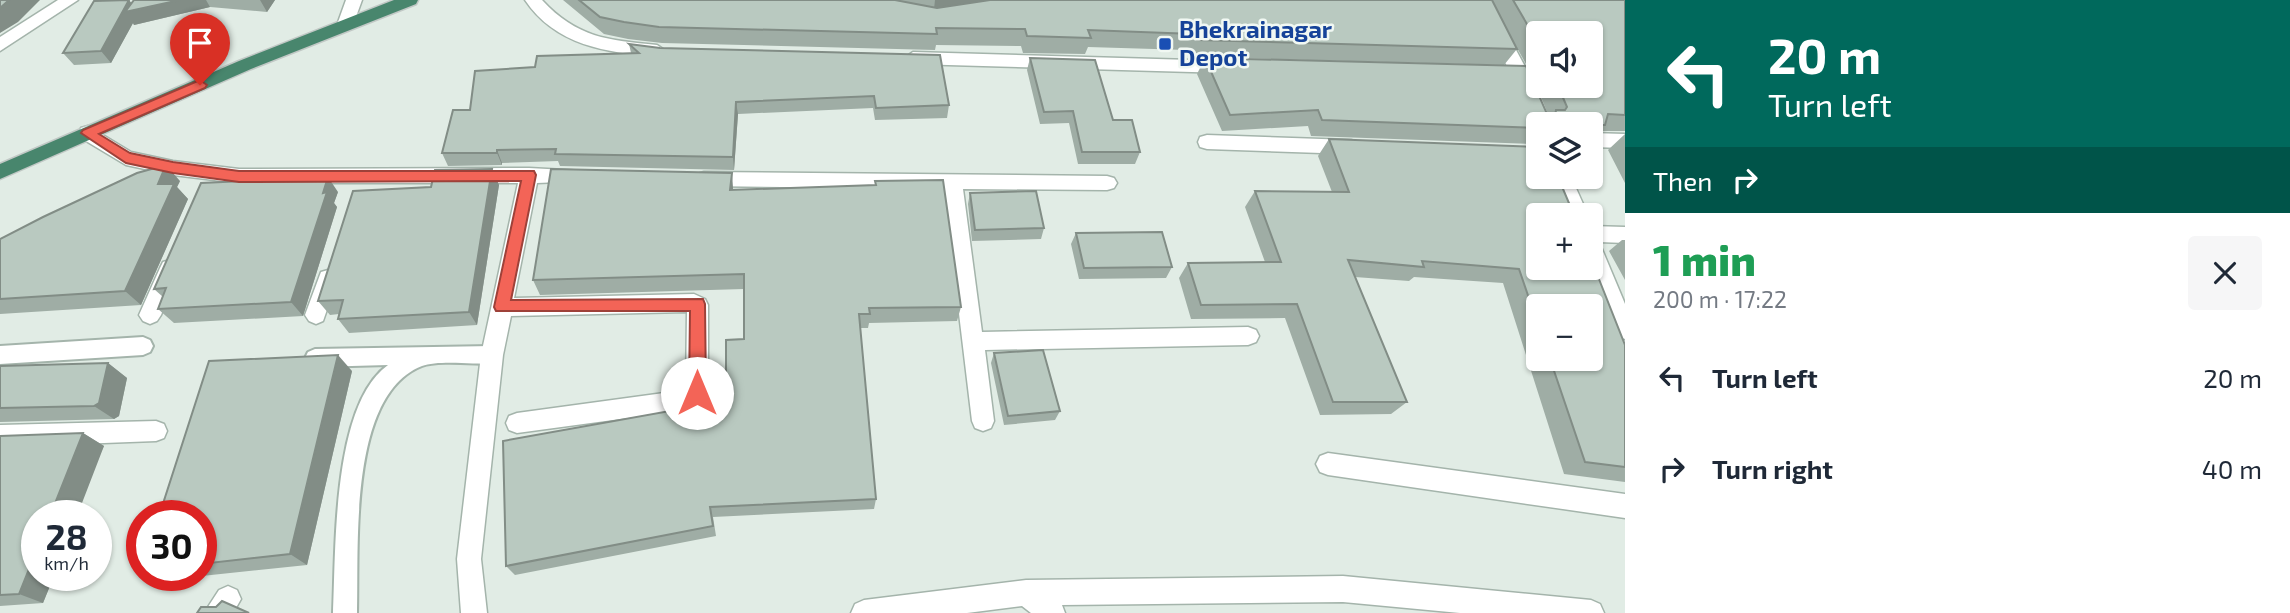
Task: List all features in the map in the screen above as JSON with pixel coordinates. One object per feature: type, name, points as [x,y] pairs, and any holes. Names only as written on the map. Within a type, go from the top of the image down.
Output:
[{"type":"highway","points":[[0,172],[410,0]]},
{"type":"street","points":[[0,45],[70,0]]},
{"type":"street","points":[[345,25],[354,0]]},
{"type":"street","points":[[533,0],[558,26],[592,43],[676,52]]},
{"type":"street","points":[[1481,0],[1513,74],[1534,112]]},
{"type":"street","points":[[898,58],[1244,67]]},
{"type":"street","points":[[88,133],[126,158],[173,168],[239,176],[358,184],[529,175],[598,177]]},
{"type":"street","points":[[1603,140],[1625,141]]},
{"type":"street","points":[[1207,142],[1373,148]]},
{"type":"street","points":[[201,196],[212,173]]},
{"type":"street","points":[[474,613],[469,559],[492,355],[529,175]]},
{"type":"street","points":[[681,178],[1107,183]]},
{"type":"street","points":[[953,183],[983,421]]},
{"type":"street","points":[[1603,234],[1625,234]]},
{"type":"street","points":[[150,315],[181,244]]},
{"type":"street","points":[[316,315],[336,253]]},
{"type":"street","points":[[1603,276],[1625,330]]},
{"type":"street","points":[[502,307],[698,304],[697,393],[694,399],[517,423]]},
{"type":"street","points":[[974,341],[1248,336]]},
{"type":"street","points":[[0,436],[156,431]]},
{"type":"street","points":[[1328,464],[1625,506]]},
{"type":"street","points":[[864,613],[1026,593],[1343,589],[1591,613]]},
{"type":"street","points":[[1026,593],[1052,613]]},
{"type":"lane","points":[[148,179],[173,168]]},
{"type":"lane","points":[[0,355],[144,346]]},
{"type":"lane","points":[[300,358],[492,355]]},
{"type":"lane","points":[[345,613],[353,473],[364,414],[382,382],[421,356]]},
{"type":"building","points":[[0,0],[9,0],[0,8]]},
{"type":"building","points":[[129,0],[101,51],[63,53],[94,1]]},
{"type":"building","points":[[134,0],[180,0],[125,12]]},
{"type":"building","name":"Bhekrainagar Depot","points":[[579,0],[895,0],[937,8],[990,0],[1492,0],[1517,49],[1197,40],[1194,34],[1088,30],[1091,38],[1027,36],[1025,29],[936,28],[937,34],[659,27],[600,17]]},
{"type":"building","points":[[1513,0],[1625,0],[1625,115],[1608,114],[1603,125],[1603,112],[1556,112],[1567,107],[1563,98],[1603,98],[1603,21],[1526,22]]},
{"type":"building","points":[[629,44],[660,48],[940,55],[949,105],[876,108],[874,96],[736,102],[733,157],[555,154],[556,149],[442,153],[453,110],[470,110],[475,71],[535,67],[537,56],[639,53]]},
{"type":"building","points":[[1030,58],[1095,60],[1113,120],[1132,120],[1140,152],[1082,152],[1073,111],[1044,112]]},
{"type":"building","points":[[1205,58],[1526,66],[1526,98],[1540,98],[1546,112],[1526,112],[1526,128],[1322,120],[1318,110],[1230,115]]},
{"type":"building","points":[[1329,139],[1526,147],[1526,189],[1563,189],[1569,203],[1526,203],[1526,280],[1599,280],[1625,345],[1625,467],[1585,462],[1554,371],[1603,371],[1603,294],[1527,294],[1519,269],[1422,261],[1424,267],[1348,260],[1407,402],[1333,402],[1297,304],[1201,305],[1188,263],[1281,262],[1255,191],[1349,192]]},
{"type":"building","points":[[166,165],[158,184],[174,184],[125,291],[0,299],[0,239],[137,173]]},
{"type":"building","points":[[492,169],[469,312],[338,319],[343,300],[318,301],[353,191],[431,187],[435,170]]},
{"type":"building","points":[[551,169],[732,173],[730,190],[876,185],[875,181],[943,180],[961,307],[869,308],[870,314],[859,314],[876,499],[710,507],[713,526],[506,566],[503,441],[726,401],[726,340],[744,339],[744,274],[533,280]]},
{"type":"building","points":[[328,177],[323,193],[327,192],[291,302],[158,309],[166,288],[154,289],[201,183]]},
{"type":"building","points":[[1036,191],[1044,228],[975,230],[970,193]]},
{"type":"building","points":[[1162,232],[1172,267],[1084,268],[1076,233]]},
{"type":"building","points":[[1043,350],[1060,411],[1008,416],[994,353]]},
{"type":"building","points":[[338,355],[290,554],[217,562],[217,500],[164,500],[209,361]]},
{"type":"building","points":[[108,363],[99,403],[94,406],[0,408],[0,366]]},
{"type":"building","points":[[83,433],[56,500],[21,500],[19,594],[0,595],[0,436]]},
{"type":"building","points":[[222,601],[249,613],[197,613],[201,607],[216,607]]},
{"type":"place","name":"Bhekrainagar Depot","points":[[1165,44]]},
{"type":"route","points":[[200,85],[88,133],[126,158],[173,168],[239,176],[529,175],[502,307],[698,304],[697,393]]}]
